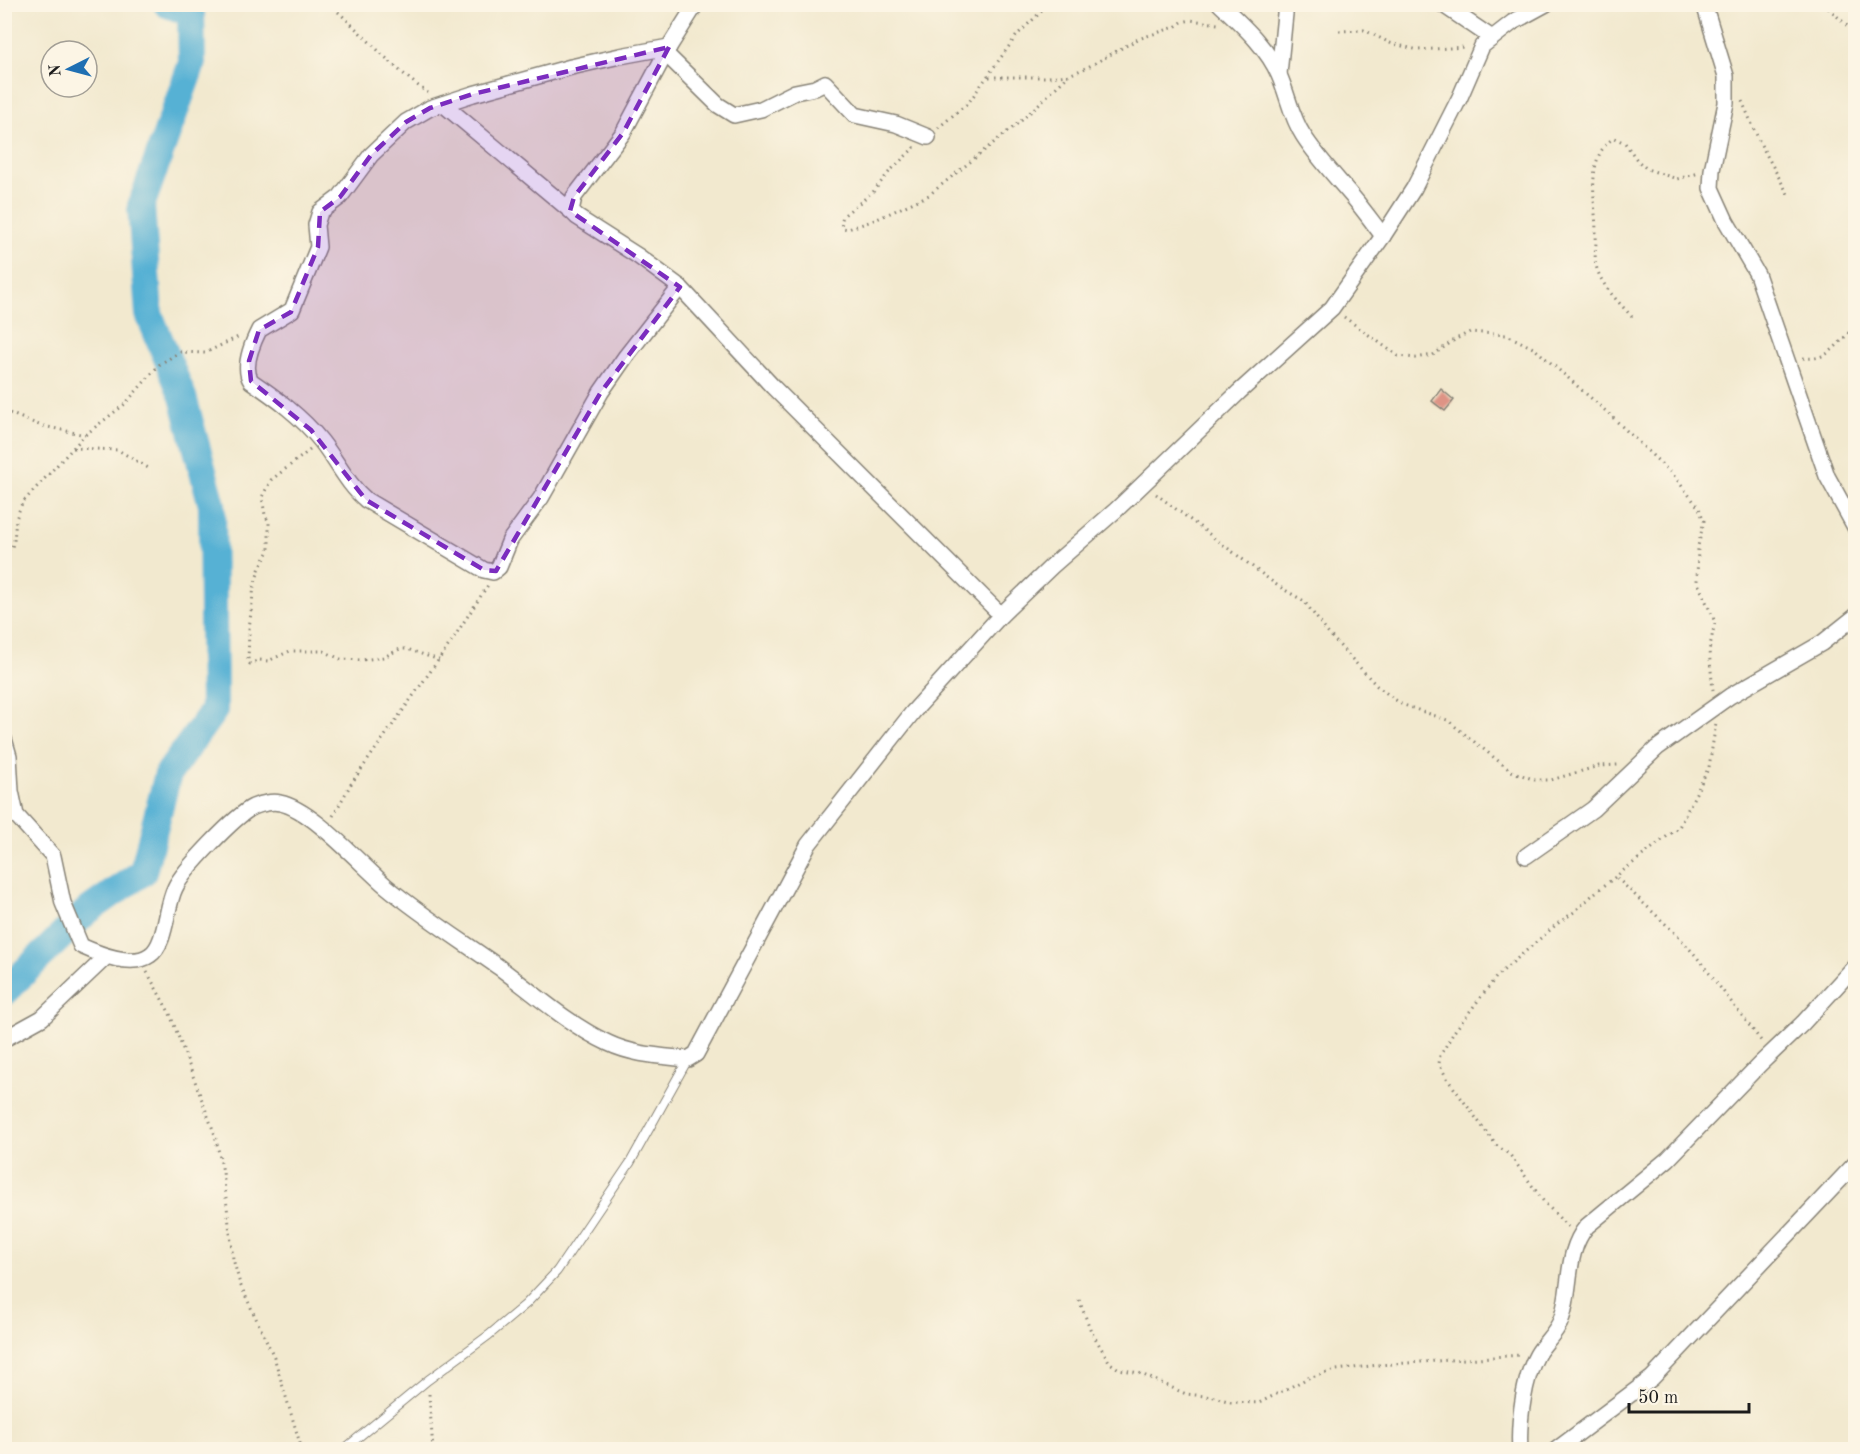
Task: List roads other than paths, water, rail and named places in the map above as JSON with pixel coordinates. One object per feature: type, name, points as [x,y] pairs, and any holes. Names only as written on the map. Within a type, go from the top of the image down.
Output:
[{"type":"street","points":[[572,211],[574,197],[623,133],[667,51],[696,4]]},
{"type":"street","points":[[1220,4],[1259,44],[1279,74],[1293,117],[1302,134],[1383,236]]},
{"type":"street","points":[[1279,74],[1286,4]]},
{"type":"street","points":[[1442,4],[1487,42]]},
{"type":"street","points":[[4,739],[9,756],[11,791],[16,814],[53,856],[63,903],[81,946],[106,957],[140,960],[154,952],[161,939],[171,898],[183,874],[216,838],[252,807],[277,802],[304,812],[422,915],[485,958],[573,1024],[609,1044],[637,1053],[688,1059],[696,1054],[808,845],[913,712],[1000,615],[1332,308],[1414,188],[1487,42],[1513,22],[1546,4]]},
{"type":"street","points":[[1704,4],[1726,76],[1727,88],[1710,182],[1726,221],[1757,274],[1827,476],[1856,529]]},
{"type":"street","points":[[667,51],[620,56],[571,67],[443,104],[418,114],[391,135],[371,155],[340,197],[320,212],[316,225],[318,247],[291,310],[259,330],[249,361],[248,377],[297,416],[321,441],[355,491],[366,500],[484,570],[495,572],[510,540],[541,498],[602,392],[626,356],[680,287]]},
{"type":"street","points":[[667,51],[718,105],[734,115],[761,109],[795,92],[815,88],[825,83],[855,115],[896,124],[928,137]]},
{"type":"street","points":[[443,104],[572,211],[577,218],[638,256],[680,287],[806,420],[1000,615]]},
{"type":"street","points":[[1526,856],[1593,809],[1657,748],[1715,706],[1821,643],[1856,616]]},
{"type":"street","points":[[4,1039],[42,1018],[106,957]]},
{"type":"street","points":[[1520,1449],[1527,1374],[1537,1354],[1561,1322],[1567,1301],[1571,1256],[1578,1237],[1587,1226],[1668,1159],[1803,1023],[1856,965]]},
{"type":"street","points":[[1556,1449],[1652,1378],[1856,1163]]},
{"type":"lane","points":[[343,1449],[428,1380],[489,1335],[526,1304],[557,1271],[630,1163],[688,1059]]},
{"type":"waterway","points":[[4,992],[86,912],[143,872],[168,774],[214,710],[212,505],[183,397],[149,314],[141,206],[192,63],[191,13],[167,4]]}]
